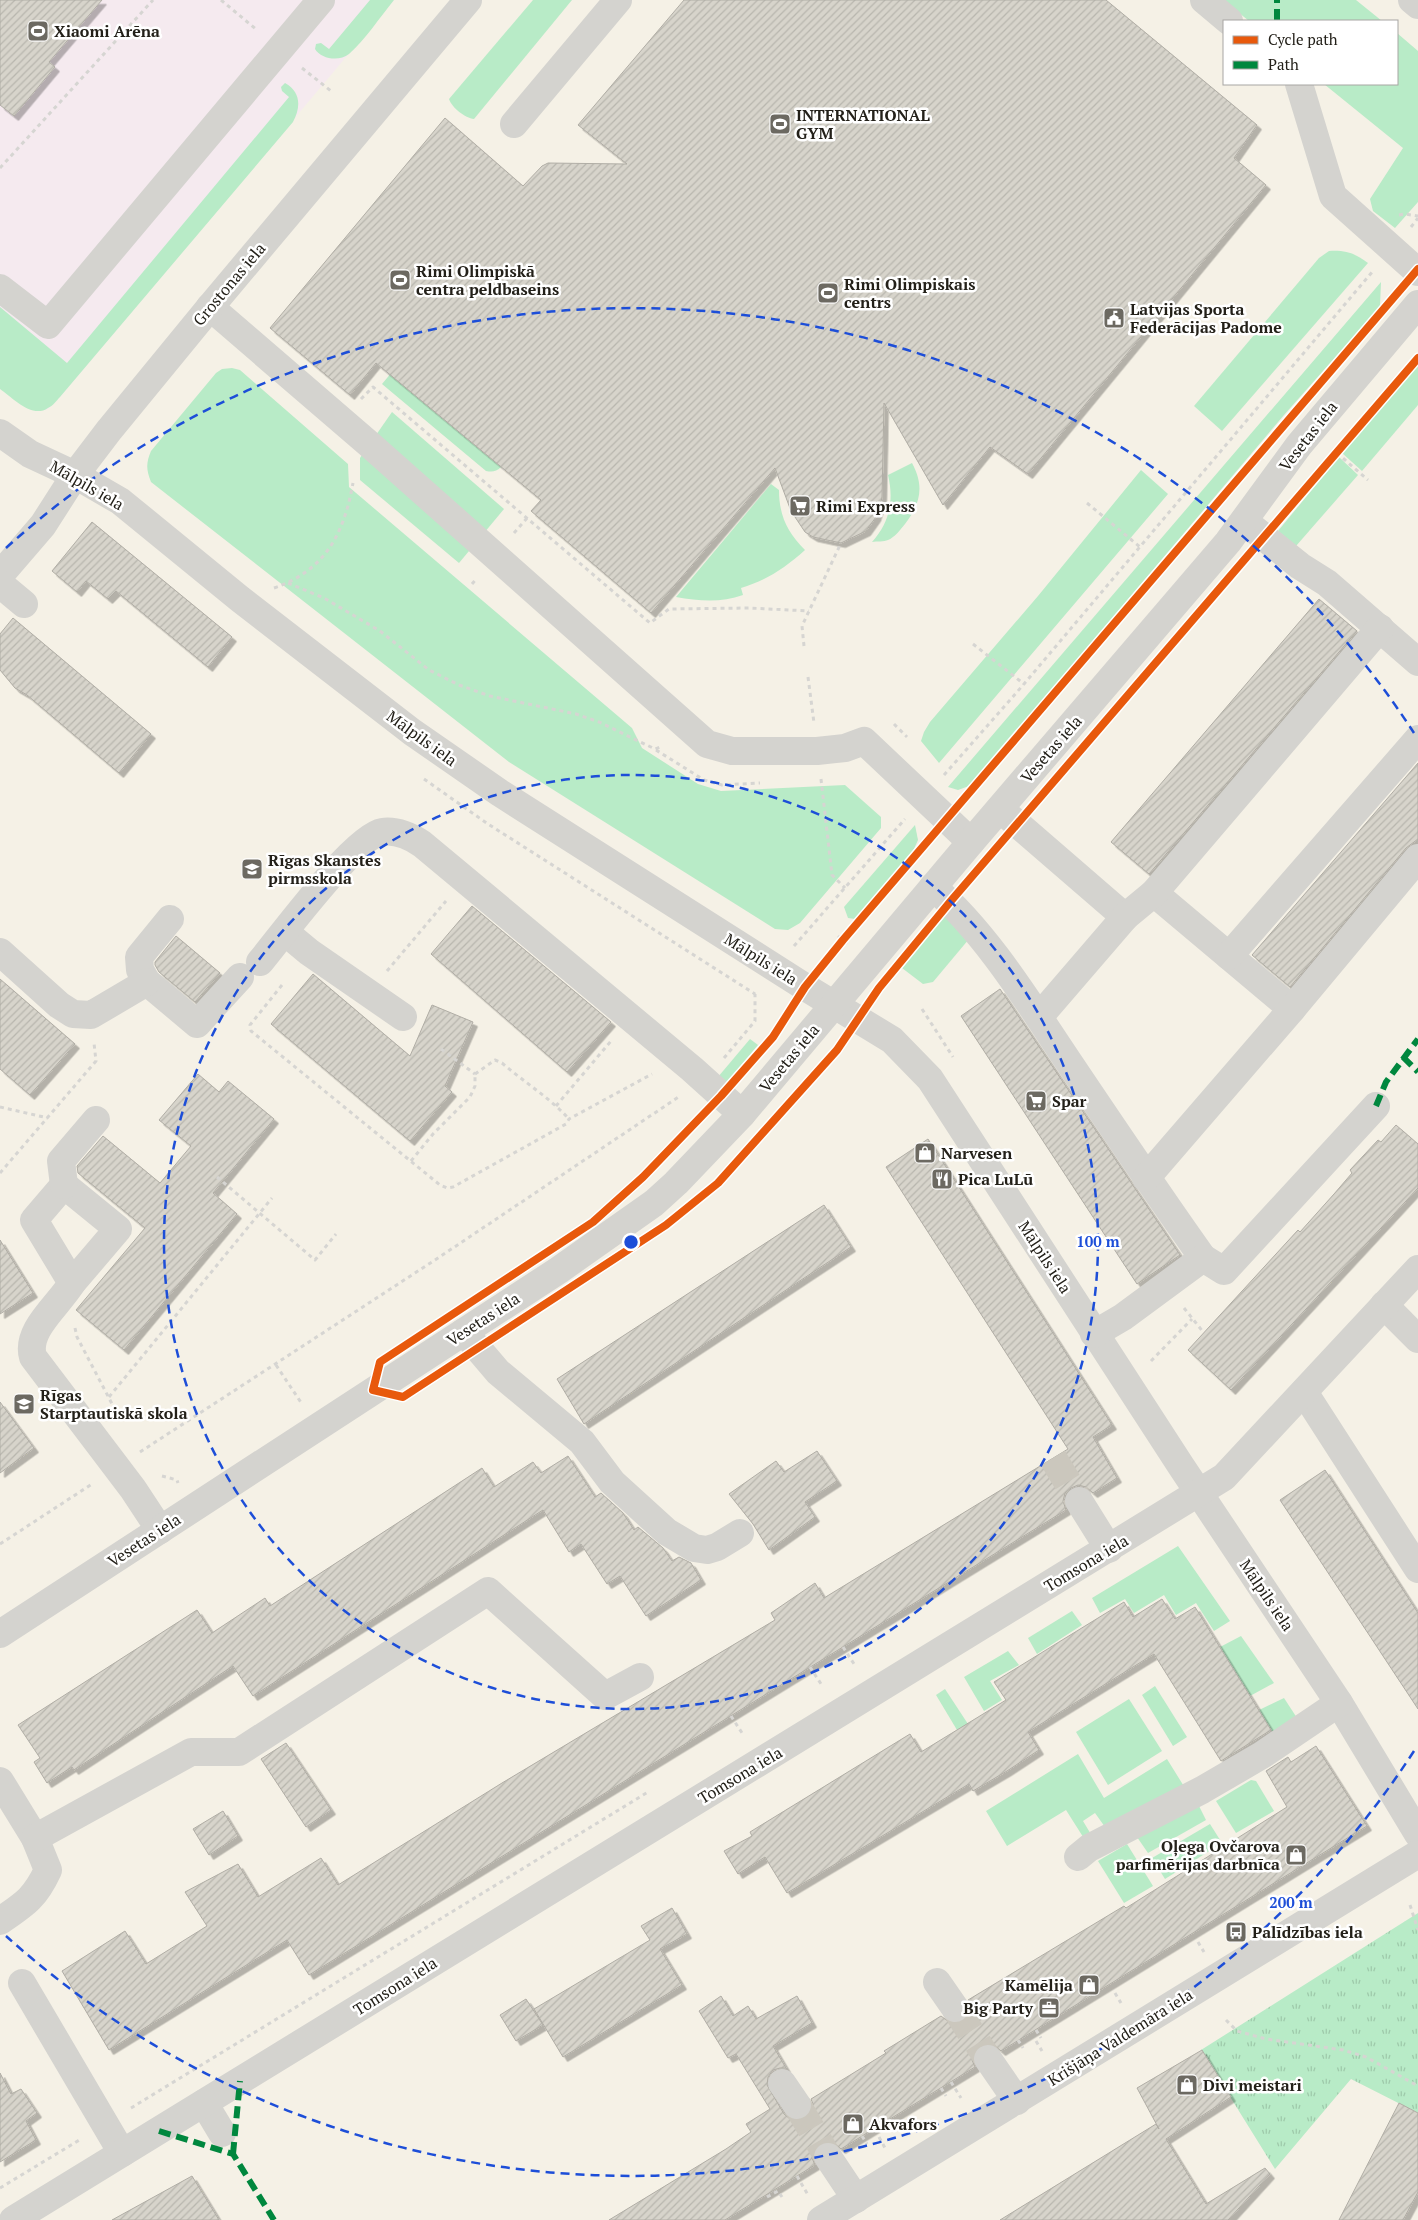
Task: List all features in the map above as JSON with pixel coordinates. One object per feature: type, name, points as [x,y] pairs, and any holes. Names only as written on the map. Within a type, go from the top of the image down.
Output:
[{"type":"street","points":[[0,288],[48,326],[320,0]]},
{"type":"street","name":"Grostonas iela","points":[[0,575],[42,525],[75,475],[210,307],[468,0]]},
{"type":"street","points":[[514,124],[618,0]]},
{"type":"street","points":[[1204,0],[1228,20]]},
{"type":"street","points":[[1412,0],[1418,5]]},
{"type":"street","points":[[1299,85],[1334,196],[1418,272]]},
{"type":"street","name":"Vesetas iela","points":[[2,1628],[160,1530],[559,1270],[654,1203],[676,1183],[742,1114],[1244,521],[1299,445],[1418,304]]},
{"type":"street","points":[[210,307],[369,444],[691,732],[707,744],[732,751],[817,751],[845,748],[864,741],[971,842]]},
{"type":"street","name":"Mālpils iela","points":[[0,433],[30,454],[75,475],[120,502],[240,599],[412,732],[500,793],[892,1040],[930,1079],[1094,1334],[1339,1703],[1418,1834]]},
{"type":"street","points":[[1244,521],[1300,566],[1327,583],[1418,662]]},
{"type":"street","points":[[0,584],[24,604]]},
{"type":"street","points":[[1039,1018],[1126,917],[1154,893],[1380,628]]},
{"type":"street","points":[[1229,956],[1418,739]]},
{"type":"street","points":[[1000,808],[1126,917]]},
{"type":"street","points":[[170,919],[139,957],[140,970],[147,982],[197,1024],[285,932],[348,856],[369,838],[381,832],[391,832],[411,837],[422,844],[705,1080],[742,1114]]},
{"type":"street","points":[[1146,1178],[1292,1010],[1418,858]]},
{"type":"street","points":[[933,887],[950,902],[983,940],[1039,1018],[1146,1178],[1204,1258],[1224,1270],[1376,1106]]},
{"type":"street","points":[[1154,893],[1292,1010]]},
{"type":"street","points":[[285,932],[309,952],[403,1017]]},
{"type":"street","points":[[0,952],[58,1005],[74,1014],[91,1015],[147,982]]},
{"type":"street","points":[[96,1120],[61,1161],[64,1184],[118,1229],[41,1323],[31,1342],[31,1350],[41,1370],[117,1468],[160,1530]]},
{"type":"street","points":[[64,1184],[34,1220],[72,1283]]},
{"type":"street","points":[[1094,1334],[1123,1317],[1204,1258]]},
{"type":"street","name":"Tomsona iela","points":[[13,2220],[1200,1494],[1224,1477],[1418,1269]]},
{"type":"street","points":[[1384,1305],[1418,1339]]},
{"type":"street","points":[[464,1332],[498,1372],[582,1442],[612,1482],[667,1532],[694,1548],[707,1550],[717,1547],[740,1533]]},
{"type":"street","points":[[1304,1392],[1418,1570]]},
{"type":"street","points":[[1080,1502],[1109,1549]]},
{"type":"street","points":[[35,1838],[191,1752],[239,1752],[488,1591],[605,1696],[640,1677]]},
{"type":"street","points":[[1078,1857],[1090,1848],[1202,1790],[1262,1755],[1339,1703]]},
{"type":"street","points":[[0,1781],[35,1838],[48,1870],[39,1889],[26,1904],[0,1921]]},
{"type":"street","name":"Krišjāņa Valdemāra iela","points":[[821,2220],[1418,1854]]},
{"type":"street","points":[[937,1982],[955,2008]]},
{"type":"street","points":[[22,1983],[122,2153]]},
{"type":"street","points":[[988,2059],[1017,2101]]},
{"type":"street","points":[[782,2083],[797,2105]]},
{"type":"street","points":[[204,2103],[222,2133]]},
{"type":"street","points":[[828,2157],[856,2199]]},
{"type":"path","points":[[0,168],[153,0]]},
{"type":"path","points":[[940,779],[1024,684],[1375,269]]},
{"type":"path","points":[[359,400],[373,387],[650,623],[669,608],[749,608],[809,611]]},
{"type":"path","points":[[1331,460],[1344,446]]},
{"type":"path","points":[[1337,453],[1368,480]]},
{"type":"path","points":[[240,599],[288,583],[319,562],[329,551],[341,529],[348,509],[353,483]]},
{"type":"path","points":[[1087,503],[1140,547]]},
{"type":"path","points":[[804,646],[802,626],[841,543]]},
{"type":"path","points":[[288,583],[332,603],[380,632],[428,670],[459,685],[490,696],[600,722],[655,750],[691,732]]},
{"type":"path","points":[[973,644],[1024,684]]},
{"type":"path","points":[[808,677],[814,724]]},
{"type":"path","points":[[820,772],[832,875],[845,888]]},
{"type":"path","points":[[792,949],[909,815]]},
{"type":"path","points":[[369,993],[464,879]]},
{"type":"path","points":[[837,947],[849,932]]},
{"type":"path","points":[[309,952],[254,1018],[250,1025],[252,1031],[440,1185],[447,1188],[566,1124],[569,1119],[651,1074],[672,1053]]},
{"type":"path","points":[[0,1544],[705,1080],[755,1022],[755,994],[761,986]]},
{"type":"path","points":[[0,1173],[96,1061],[91,1015]]},
{"type":"path","points":[[556,1106],[630,1018]]},
{"type":"path","points":[[441,1050],[476,1074]]},
{"type":"path","points":[[411,1161],[433,1134],[470,1097],[475,1086],[476,1074],[495,1060],[502,1063],[556,1106],[569,1119]]},
{"type":"path","points":[[809,1081],[820,1068]]},
{"type":"path","points":[[0,1107],[48,1118]]},
{"type":"path","points":[[216,1177],[315,1260],[336,1234]]},
{"type":"path","points":[[109,1397],[272,1198]]},
{"type":"path","points":[[72,1283],[70,1304],[77,1337],[123,1425]]},
{"type":"path","points":[[1151,1361],[1192,1319]]},
{"type":"path","points":[[276,1364],[318,1427]]},
{"type":"path","points":[[138,1447],[147,1458]]},
{"type":"path","points":[[158,1471],[164,1477],[176,1480],[194,1508]]},
{"type":"path","points":[[847,1671],[863,1661]]},
{"type":"path","points":[[814,1690],[830,1681]]},
{"type":"path","points":[[742,1735],[750,1730]]},
{"type":"path","points":[[0,2188],[649,1792]]},
{"type":"path","points":[[1410,1905],[1418,1930]]},
{"type":"path","points":[[1226,2020],[1237,2030],[1266,2039],[1343,2050],[1366,2057],[1418,2086]]},
{"type":"path","points":[[1036,2030],[1041,2038]]},
{"type":"path","points":[[1018,2040],[1023,2048]]},
{"type":"path","points":[[941,2088],[946,2096]]},
{"type":"path","points":[[883,2122],[889,2131]]},
{"type":"path","points":[[862,2136],[867,2144]]},
{"type":"path","points":[[767,2197],[778,2190],[782,2196]]},
{"type":"shaded area","points":[[0,0],[394,0],[60,397],[48,409],[37,411],[0,389]]},
{"type":"green space","points":[[370,0],[394,0],[367,35],[349,54],[335,59],[321,55],[315,49],[316,44],[321,43],[329,49]]},
{"type":"green space","points":[[533,0],[572,0],[474,119],[463,115],[453,106],[449,99]]},
{"type":"green space","points":[[1223,0],[1356,0],[1381,20],[1248,20]]},
{"type":"green space","points":[[1398,34],[1418,51],[1418,202],[1395,228],[1373,211],[1370,199],[1403,148],[1325,85],[1398,85]]},
{"type":"green space","points":[[285,83],[297,95],[298,105],[293,122],[54,403],[42,411],[36,411],[23,406],[0,389],[0,307],[67,363],[289,97],[282,91],[281,87]]},
{"type":"green space","points":[[1329,251],[1350,253],[1368,263],[1222,431],[1194,406],[1319,258]]},
{"type":"green space","points":[[1381,282],[1380,306],[1284,415],[974,781],[969,786],[958,790],[948,787]]},
{"type":"green space","points":[[402,360],[403,385],[501,467],[494,471],[486,471],[382,384]]},
{"type":"green space","points":[[1418,365],[1418,405],[1362,471],[1342,453]]},
{"type":"green space","points":[[232,368],[240,370],[348,464],[349,487],[632,728],[642,748],[698,784],[721,791],[845,785],[881,817],[881,828],[800,923],[788,930],[775,929],[509,762],[151,482],[147,466],[151,451],[216,373],[222,369]]},
{"type":"green space","points":[[392,412],[504,509],[459,563],[360,480],[360,458]]},
{"type":"green space","points":[[1339,457],[1358,475],[1296,546],[1278,531]]},
{"type":"green space","points":[[912,463],[918,480],[919,495],[910,517],[893,537],[886,541],[872,542],[887,519],[891,493],[888,475]]},
{"type":"green space","points":[[1141,470],[1168,494],[939,763],[921,741],[930,722],[1038,596]]},
{"type":"green space","points":[[771,484],[779,490],[779,499],[785,523],[793,537],[805,550],[775,573],[741,588],[743,595],[735,598],[693,600],[676,597]]},
{"type":"green space","points":[[915,825],[918,840],[914,849],[855,919],[848,918],[844,907]]},
{"type":"green space","points":[[945,916],[969,939],[933,982],[923,984],[902,968]]},
{"type":"green space","points":[[750,1039],[758,1045],[725,1084],[718,1077]]},
{"type":"green space","points":[[1178,1546],[1230,1621],[1214,1631],[1196,1603],[1176,1615],[1164,1595],[1134,1613],[1125,1599],[1100,1613],[1092,1598]]},
{"type":"green space","points":[[1072,1611],[1082,1625],[1037,1654],[1028,1638]]},
{"type":"green space","points":[[1241,1636],[1274,1683],[1250,1696],[1220,1647]]},
{"type":"green space","points":[[1008,1651],[1019,1665],[990,1681],[1002,1700],[984,1711],[964,1677]]},
{"type":"green space","points":[[1155,1686],[1187,1737],[1173,1746],[1142,1695]]},
{"type":"green space","points":[[945,1689],[968,1724],[957,1730],[936,1695]]},
{"type":"green space","points":[[1284,1698],[1299,1721],[1275,1736],[1259,1710]]},
{"type":"green space","points":[[1129,1699],[1162,1751],[1108,1785],[1076,1732]]},
{"type":"green space","points":[[1078,1754],[1104,1798],[1167,1759],[1185,1788],[1105,1827],[1095,1813],[1083,1821],[1092,1836],[1085,1840],[1066,1810],[1007,1846],[986,1811]]},
{"type":"green space","points":[[1251,1780],[1256,1781],[1274,1811],[1236,1833],[1216,1801]]},
{"type":"green space","points":[[1198,1804],[1206,1820],[1148,1853],[1137,1837]]},
{"type":"green space","points":[[1210,1824],[1222,1843],[1165,1879],[1152,1858]]},
{"type":"green space","points":[[1127,1844],[1153,1886],[1124,1903],[1098,1861]]},
{"type":"green space","points":[[1418,1913],[1418,2113],[1351,2079],[1275,2169],[1201,2050]]},
{"type":"building","name":"Xiaomi Arēna","points":[[0,0],[102,0],[49,62],[55,67],[14,116],[0,105]]},
{"type":"building","name":"Rimi Olimpiskais centrs","points":[[684,0],[1106,0],[1257,125],[1234,158],[1266,185],[1028,474],[990,447],[943,505],[884,403],[882,498],[876,517],[866,531],[841,543],[813,537],[805,532],[791,511],[775,468],[651,613],[531,511],[541,500],[376,363],[350,395],[270,328],[445,118],[523,186],[542,166],[548,163],[627,164],[578,125]]},
{"type":"building","points":[[92,522],[232,637],[208,667],[116,591],[108,599],[86,581],[77,592],[52,571]]},
{"type":"building","points":[[1319,599],[1357,631],[1149,874],[1111,842]]},
{"type":"building","points":[[13,618],[151,734],[119,773],[27,695],[15,688],[0,670],[0,634]]},
{"type":"building","points":[[1418,763],[1418,839],[1406,848],[1290,987],[1252,955]]},
{"type":"building","points":[[472,906],[611,1022],[567,1072],[431,954]]},
{"type":"building","points":[[176,936],[220,973],[195,1002],[159,972],[155,965],[155,962]]},
{"type":"building","points":[[313,974],[410,1056],[432,1005],[473,1022],[445,1086],[452,1092],[410,1141],[271,1024]]},
{"type":"building","points":[[0,979],[75,1044],[30,1095],[0,1069]]},
{"type":"building","points":[[1000,989],[1180,1255],[1137,1284],[961,1016]]},
{"type":"building","points":[[198,1074],[219,1092],[228,1081],[274,1119],[213,1193],[237,1214],[124,1350],[76,1310],[145,1228],[78,1173],[77,1166],[103,1136],[160,1183],[191,1146],[159,1120]]},
{"type":"building","points":[[1396,1125],[1418,1144],[1418,1188],[1231,1390],[1188,1350],[1298,1230],[1300,1232],[1352,1173],[1350,1170],[1378,1140],[1381,1142]]},
{"type":"building","points":[[928,1139],[1112,1425],[1093,1437],[1117,1478],[1093,1493],[1086,1487],[1078,1485],[1071,1488],[1065,1493],[1063,1501],[1066,1510],[309,1975],[287,1940],[109,2050],[62,1971],[125,1931],[146,1964],[207,1926],[185,1892],[238,1864],[258,1897],[321,1858],[338,1885],[502,1783],[775,1620],[771,1613],[815,1583],[824,1598],[1068,1449],[886,1167]]},
{"type":"building","points":[[824,1205],[851,1247],[584,1424],[557,1379]]},
{"type":"building","points":[[0,1240],[33,1293],[0,1314]]},
{"type":"building","points":[[0,1402],[34,1448],[0,1473]]},
{"type":"building","points":[[817,1451],[837,1481],[805,1502],[815,1517],[769,1550],[753,1524],[729,1494],[776,1461],[784,1472]]},
{"type":"building","points":[[568,1456],[595,1497],[601,1493],[623,1513],[634,1530],[638,1527],[663,1548],[672,1561],[679,1557],[691,1563],[701,1580],[646,1616],[620,1576],[607,1584],[581,1544],[569,1552],[543,1510],[253,1696],[233,1666],[74,1770],[72,1767],[47,1783],[34,1762],[40,1758],[18,1725],[197,1610],[212,1633],[265,1598],[270,1606],[482,1468],[494,1487],[533,1462],[541,1473]]},
{"type":"building","points":[[1325,1470],[1418,1613],[1418,1709],[1280,1500]]},
{"type":"building","points":[[1162,1599],[1175,1619],[1195,1607],[1271,1730],[1221,1761],[1154,1654],[1028,1732],[1039,1750],[1007,1771],[973,1791],[969,1784],[787,1893],[765,1857],[738,1874],[724,1851],[752,1836],[750,1832],[910,1734],[921,1752],[1006,1700],[994,1682],[1124,1602],[1133,1617]]},
{"type":"building","points":[[286,1743],[331,1810],[306,1827],[261,1759]]},
{"type":"building","points":[[1316,1746],[1367,1826],[1001,2051],[994,2045],[986,2044],[980,2046],[974,2053],[972,2060],[975,2067],[841,2149],[834,2143],[820,2144],[814,2151],[812,2158],[815,2165],[725,2220],[609,2220],[751,2132],[746,2124],[770,2109],[736,2054],[728,2058],[699,2011],[721,1996],[733,2016],[748,2006],[756,2019],[797,1996],[812,2023],[773,2046],[786,2068],[773,2070],[768,2077],[767,2085],[784,2114],[790,2119],[798,2121],[805,2118],[811,2111],[813,2104],[811,2099],[886,2053],[884,2051],[941,2016],[949,2022],[957,2023],[963,2021],[969,2014],[970,2006],[968,2000],[1124,1906],[1126,1908],[1287,1807],[1266,1771],[1288,1757],[1291,1762]]},
{"type":"building","points":[[223,1811],[238,1836],[209,1855],[193,1829]]},
{"type":"building","points":[[672,1908],[687,1934],[660,1949],[682,1985],[563,2057],[534,2009],[650,1940],[641,1926]]},
{"type":"building","points":[[526,1999],[543,2025],[516,2041],[500,2015]]},
{"type":"building","points":[[1202,2050],[1231,2097],[1166,2139],[1206,2204],[1265,2168],[1270,2174],[1228,2220],[1000,2220],[1156,2124],[1159,2129],[1137,2088]]},
{"type":"building","points":[[0,2073],[11,2094],[21,2089],[37,2113],[26,2121],[36,2140],[0,2162]]},
{"type":"building","points":[[1399,2103],[1418,2113],[1418,2192],[1403,2220],[1339,2220]]},
{"type":"building","points":[[192,2176],[219,2220],[112,2220]]},
{"type":"tunnel","points":[[1053,1458],[1079,1501]]},
{"type":"tunnel","points":[[955,2008],[988,2059]]},
{"type":"tunnel","points":[[797,2105],[828,2157]]},
{"type":"marked path","points":[[1277,0],[1277,20]]},
{"type":"marked path","points":[[1376,1106],[1386,1082],[1418,1039]]},
{"type":"marked path","points":[[1403,1057],[1418,1072]]},
{"type":"marked path","points":[[233,2154],[240,2081]]},
{"type":"marked path","points":[[159,2131],[233,2154],[274,2220]]},
{"type":"cycle path","points":[[1418,269],[843,940],[805,987],[773,1037],[721,1096],[643,1177],[593,1222],[380,1362],[373,1390],[403,1397],[666,1225],[718,1183],[837,1050],[879,988],[950,902],[1418,358]]},
{"type":"place","name":"Xiaomi Arēna","points":[[38,31]]},
{"type":"place","name":"INTERNATIONAL GYM","points":[[780,124]]},
{"type":"place","name":"Rimi Olimpiskā centra peldbaseins","points":[[400,280]]},
{"type":"place","name":"Rimi Olimpiskais centrs","points":[[828,293]]},
{"type":"place","name":"Latvijas Sporta Federācijas Padome","points":[[1114,318]]},
{"type":"place","name":"Rimi Express","points":[[800,506]]},
{"type":"place","name":"Rīgas Skanstes pirmsskola","points":[[252,869]]},
{"type":"place","name":"Spar","points":[[1036,1101]]},
{"type":"place","name":"Narvesen","points":[[925,1153]]},
{"type":"place","name":"Pica LuLū","points":[[942,1179]]},
{"type":"place","name":"Rīgas Starptautiskā skola","points":[[24,1404]]},
{"type":"place","name":"Oļega Ovčarova parfimērijas darbnīca","points":[[1296,1855]]},
{"type":"place","name":"Palīdzības iela","points":[[1236,1932]]},
{"type":"place","name":"Kamēlija","points":[[1089,1985]]},
{"type":"place","name":"Big Party","points":[[1049,2008]]},
{"type":"place","name":"Divi meistari","points":[[1187,2085]]},
{"type":"place","name":"Akvafors","points":[[853,2124]]}]
